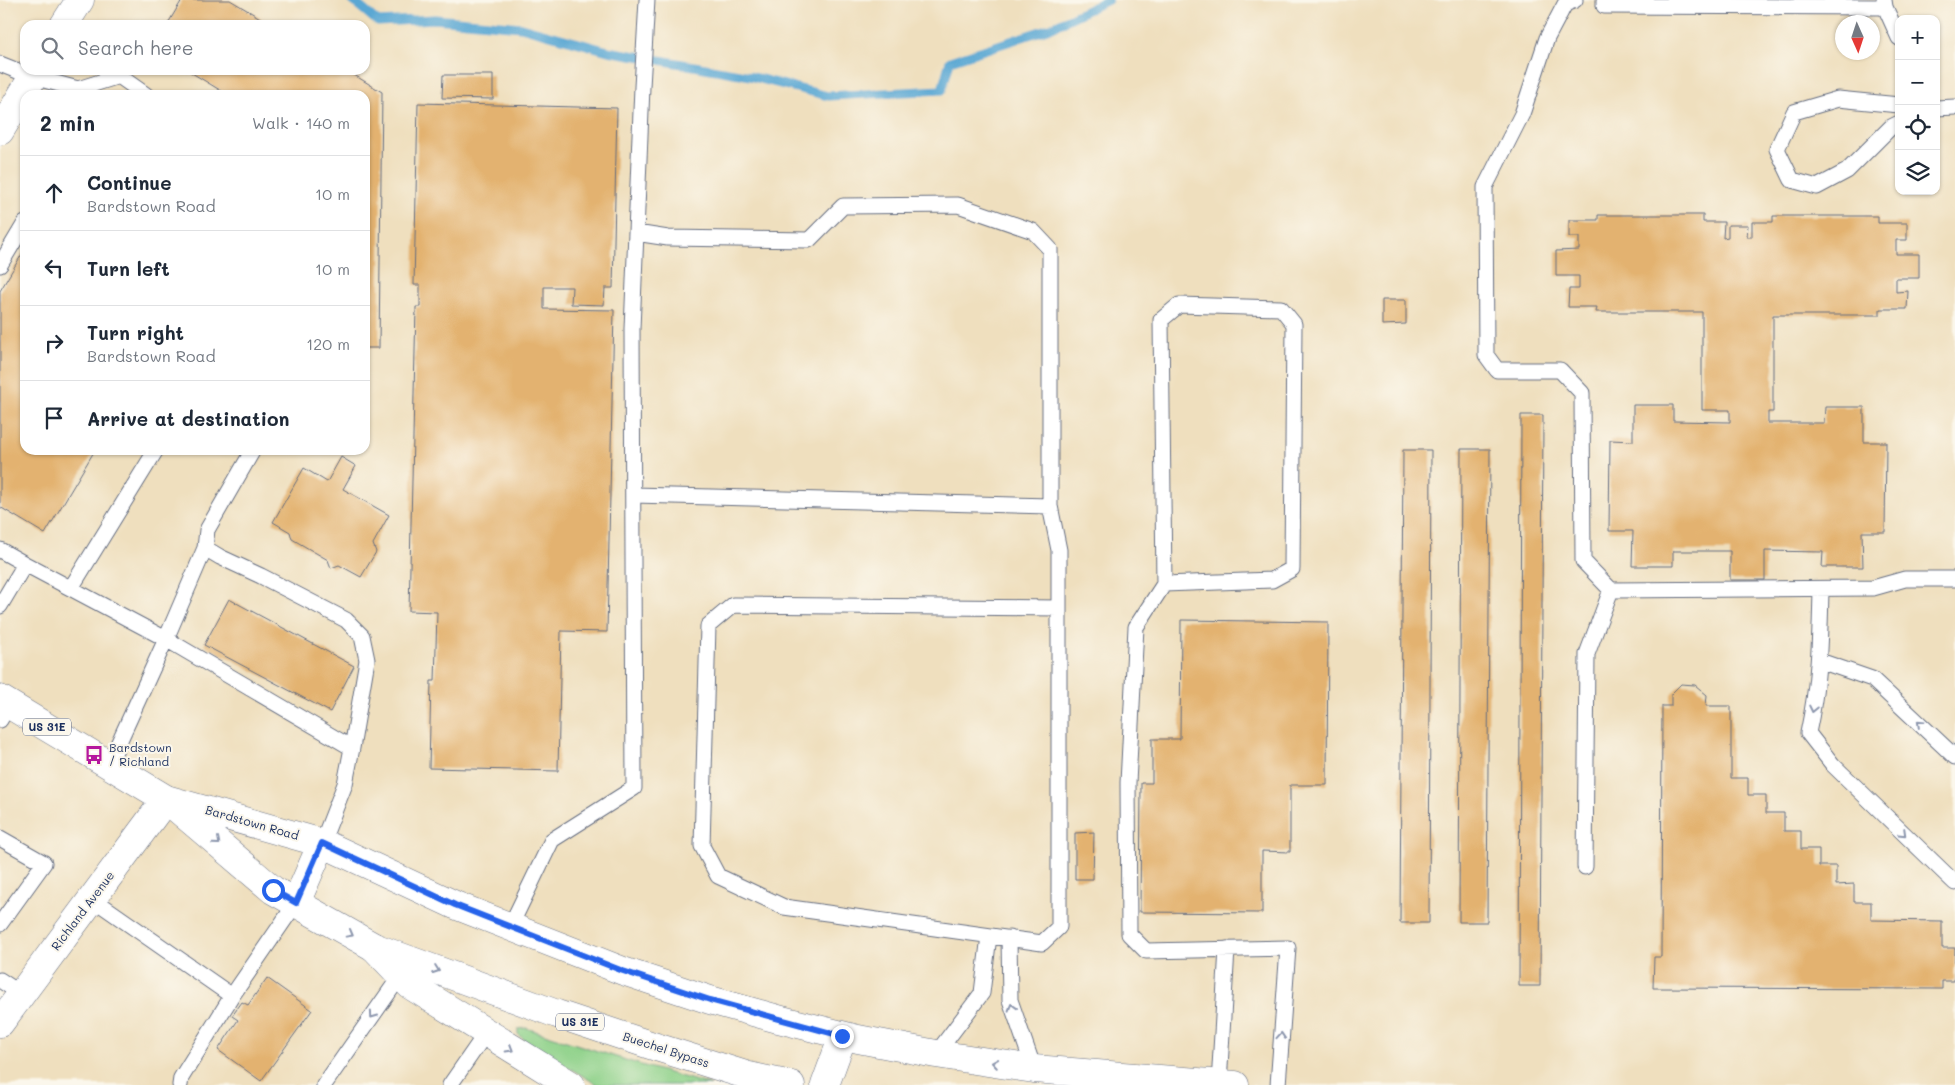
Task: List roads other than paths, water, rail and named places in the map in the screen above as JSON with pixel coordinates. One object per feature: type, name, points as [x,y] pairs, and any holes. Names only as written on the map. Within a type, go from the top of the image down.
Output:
[{"type":"main road","points":[[67,20],[80,0]]},
{"type":"main road","points":[[25,90],[34,75]]},
{"type":"main road","points":[[0,131],[20,98]]},
{"type":"main road","name":"Bardstown Road","points":[[3,708],[109,764],[166,799],[273,890],[374,947],[410,985],[486,1034],[571,1085]]},
{"type":"main road","name":"Bardstown Road","points":[[166,799],[322,843],[455,905],[623,971],[710,1000],[842,1036]]},
{"type":"main road","name":"Richland Avenue","points":[[0,1023],[10,987],[93,899],[166,799]]},
{"type":"main road","points":[[296,903],[322,843]]},
{"type":"main road","name":"Buechel Bypass","points":[[374,947],[557,1014],[650,1045],[748,1076],[791,1085]]},
{"type":"main road","points":[[825,1085],[842,1036]]},
{"type":"main road","name":"US 31E","points":[[842,1036],[1048,1075],[1227,1085]]},
{"type":"lane","points":[[510,927],[552,840],[634,788],[632,329],[647,0]]},
{"type":"lane","points":[[1575,0],[1565,4],[1547,38],[1522,114],[1484,187],[1486,355],[1497,370],[1560,370],[1582,393],[1583,561],[1610,590],[1874,588],[1905,579],[1955,579]]},
{"type":"lane","points":[[1604,0],[1604,6],[1884,3],[1895,29]]},
{"type":"lane","points":[[0,64],[20,70]]},
{"type":"lane","points":[[37,75],[73,90]]},
{"type":"lane","points":[[83,90],[118,76],[139,90]]},
{"type":"lane","points":[[1895,105],[1838,99],[1794,112],[1777,149],[1792,180],[1817,187],[1847,171],[1895,125]]},
{"type":"lane","points":[[1940,108],[1955,107]]},
{"type":"lane","points":[[636,233],[668,238],[809,240],[843,206],[958,205],[1032,231],[1050,249],[1050,506],[1059,550],[1059,608],[1059,927],[1042,943],[784,907],[718,876],[702,846],[708,626],[734,605],[1059,608]]},
{"type":"lane","points":[[0,265],[20,231]]},
{"type":"lane","points":[[1164,584],[1272,580],[1292,569],[1294,324],[1281,308],[1179,305],[1161,320],[1164,584],[1136,627],[1128,783],[1129,934],[1146,951],[1288,948],[1278,1085]]},
{"type":"lane","points":[[71,588],[153,455]]},
{"type":"lane","points":[[109,764],[205,548],[207,530],[250,455]]},
{"type":"lane","points":[[633,495],[1050,506]]},
{"type":"lane","points":[[205,548],[346,620],[362,636],[367,660],[352,748],[345,784],[322,843]]},
{"type":"lane","points":[[0,550],[166,639],[352,748]]},
{"type":"lane","points":[[0,606],[25,564]]},
{"type":"lane","points":[[1822,589],[1820,661],[1815,702],[1808,733],[1834,764],[1955,883]]},
{"type":"lane","points":[[1585,867],[1587,654],[1610,590]]},
{"type":"lane","points":[[1820,661],[1872,679],[1955,757]]},
{"type":"lane","points":[[0,838],[44,863],[0,924]]},
{"type":"lane","points":[[93,899],[232,996]]},
{"type":"lane","points":[[180,1085],[181,1078],[232,996],[296,903]]},
{"type":"lane","points":[[936,1054],[982,993],[989,936]]},
{"type":"lane","points":[[1009,938],[1010,1000],[1048,1075]]},
{"type":"lane","points":[[1227,950],[1227,1085]]},
{"type":"lane","points":[[324,1085],[401,975]]},
{"type":"lane","points":[[450,1085],[486,1034]]},
{"type":"waterway","points":[[352,0],[378,22],[435,19],[521,27],[608,51],[745,75],[828,96],[942,90],[950,61],[1050,28],[1108,0]]},
{"type":"place","name":"Bardstown / Richland","points":[[94,755]]}]
